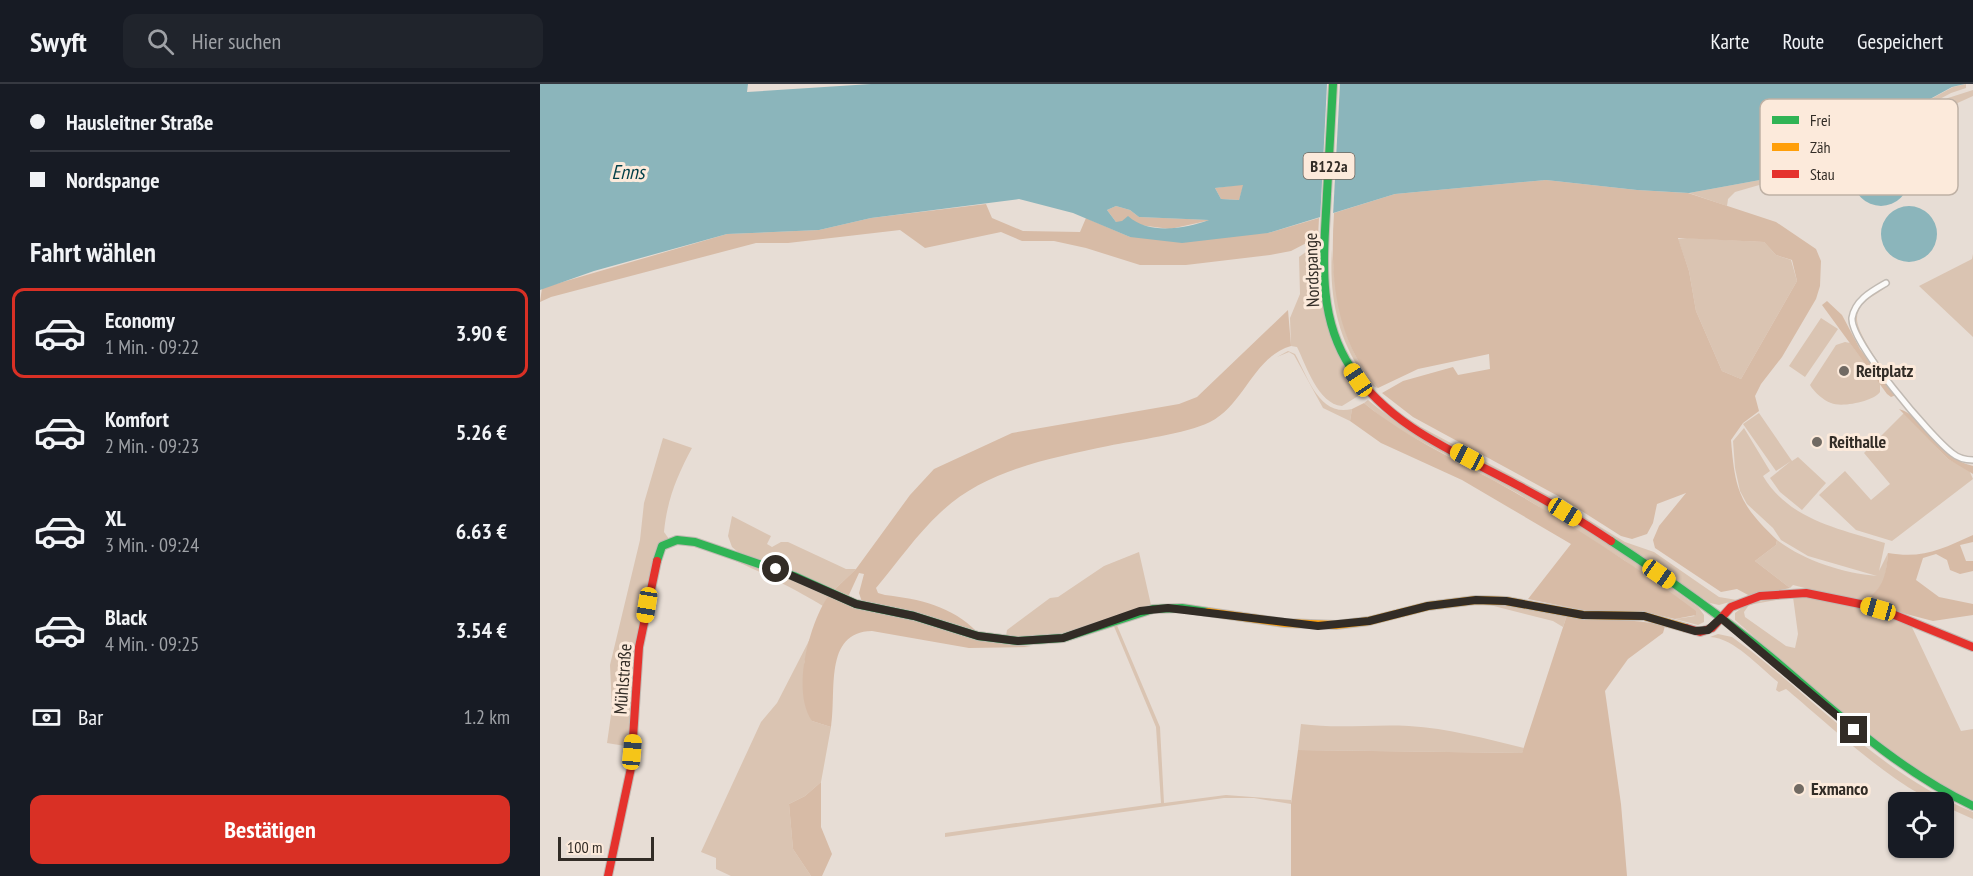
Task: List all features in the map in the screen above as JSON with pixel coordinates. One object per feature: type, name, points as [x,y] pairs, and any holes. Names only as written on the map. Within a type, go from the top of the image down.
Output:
[{"type":"street","name":"Nordspange","points":[[1333,84],[1324,247],[1325,304],[1334,337],[1358,380],[1379,403],[1408,426],[1524,488],[1592,528],[1721,618],[1893,762],[1941,791],[1973,806]]},
{"type":"street","points":[[1886,283],[1863,298],[1854,311],[1852,322],[1860,341],[1902,398],[1942,444],[1958,457],[1973,460]]},
{"type":"street","name":"Mühlstraße","points":[[608,876],[631,768],[636,672],[657,555],[663,546],[677,540],[695,542],[794,576],[856,604],[914,616],[978,636],[1018,641],[1063,638],[1140,611],[1168,608],[1318,626],[1369,621],[1428,606],[1476,600],[1506,601],[1583,615],[1644,616],[1695,631],[1708,630],[1731,607],[1742,602],[1789,592],[1822,594],[1896,614],[1958,644],[1973,647]]},
{"type":"shaded area","points":[[1966,84],[1966,88],[1940,99],[1931,99],[1953,87]]},
{"type":"shaded area","points":[[1973,90],[1973,96],[1958,103],[1958,99],[1946,99]]},
{"type":"shaded area","points":[[1546,180],[1688,193],[1776,222],[1816,249],[1821,261],[1820,286],[1816,299],[1782,357],[1761,384],[1755,396],[1759,411],[1743,423],[1731,440],[1735,472],[1742,496],[1755,517],[1777,540],[1776,545],[1755,561],[1790,588],[1750,596],[1737,589],[1721,592],[1655,548],[1653,540],[1659,526],[1686,493],[1657,504],[1653,523],[1647,534],[1632,539],[1621,536],[1558,496],[1413,417],[1382,393],[1403,381],[1453,367],[1458,375],[1490,369],[1489,354],[1418,369],[1378,388],[1363,369],[1352,349],[1338,305],[1335,283],[1334,213],[1395,194]],"holes":[[[1678,238],[1764,242],[1776,255],[1792,260],[1797,281],[1741,379],[1722,371],[1696,311],[1689,271]]]},
{"type":"shaded area","points":[[1760,180],[1760,185],[1735,192],[1728,199],[1727,206],[1689,193]]},
{"type":"shaded area","points":[[1244,184],[1239,200],[1221,199],[1215,188]]},
{"type":"shaded area","points":[[986,204],[992,218],[1023,231],[1080,232],[1086,218],[1130,237],[1268,233],[1319,218],[1318,237],[1291,251],[1270,255],[1186,265],[1140,265],[1086,248],[1054,241],[1022,241],[1001,232],[925,248],[900,230],[788,243],[756,243],[551,297],[540,302],[542,288],[727,234],[819,230],[871,218]]},
{"type":"shaded area","points":[[1116,206],[1130,210],[1139,217],[1211,220],[1170,229],[1116,222],[1107,210]]},
{"type":"shaded area","points":[[1678,239],[1764,242],[1776,255],[1791,260],[1797,281],[1741,379],[1722,371],[1696,311],[1689,271]]},
{"type":"shaded area","points":[[1318,243],[1321,297],[1329,331],[1343,362],[1363,393],[1342,406],[1334,404],[1320,391],[1297,347],[1291,346],[1290,318],[1300,294],[1299,257]]},
{"type":"shaded area","points":[[1332,249],[1343,323],[1356,357],[1378,388],[1371,384],[1353,359],[1336,314],[1331,266]]},
{"type":"shaded area","points":[[1973,254],[1973,337],[1919,286],[1972,259]]},
{"type":"shaded area","points":[[1887,286],[1861,307],[1857,318],[1860,330],[1882,367],[1931,428],[1897,388],[1867,347],[1859,329],[1856,317],[1857,311],[1867,298]]},
{"type":"shaded area","points":[[1827,301],[1842,315],[1860,349],[1896,395],[1891,397],[1887,394],[1822,305]]},
{"type":"shaded area","points":[[1288,310],[1291,346],[1267,360],[1222,414],[1210,422],[1188,430],[1042,461],[998,476],[978,486],[958,498],[932,521],[876,588],[878,593],[934,605],[946,610],[977,632],[862,602],[859,593],[864,574],[859,573],[848,597],[833,591],[856,569],[910,495],[934,469],[1012,433],[1179,404],[1197,397]]},
{"type":"shaded area","name":"Reitplatz","points":[[1821,318],[1838,329],[1805,377],[1789,366]]},
{"type":"shaded area","name":"Reitplatz","points":[[1850,343],[1880,384],[1880,392],[1865,401],[1836,404],[1822,398],[1810,385],[1836,345]]},
{"type":"shaded area","points":[[1288,351],[1295,354],[1310,384],[1323,401],[1341,410],[1352,409],[1350,421],[1323,408],[1294,355],[1289,352],[1277,357]]},
{"type":"shaded area","points":[[1368,400],[1405,427],[1526,494],[1614,548],[1699,608],[1704,615],[1704,622],[1698,625],[1675,619],[1695,616],[1624,560],[1517,493],[1394,427],[1364,403]]},
{"type":"shaded area","points":[[1364,403],[1400,429],[1516,493],[1585,535],[1674,595],[1696,611],[1696,615],[1675,619],[1645,612],[1587,611],[1528,599],[1571,544],[1462,480],[1381,443],[1350,421],[1352,409]]},
{"type":"shaded area","points":[[1392,408],[1421,427],[1553,498],[1625,542],[1654,552],[1719,597],[1737,600],[1719,605],[1710,603],[1582,517],[1423,430]]},
{"type":"shaded area","points":[[1899,409],[1917,420],[1950,455],[1960,462],[1973,466],[1973,474],[1948,459]]},
{"type":"shaded area","points":[[1759,413],[1792,461],[1798,457],[1826,483],[1802,510],[1780,492],[1770,478],[1791,461],[1776,471],[1743,424]]},
{"type":"shaded area","points":[[1904,413],[1948,459],[1969,470],[1973,479],[1892,541],[1856,530],[1819,495],[1845,471],[1871,500],[1890,484],[1864,453]]},
{"type":"shaded area","points":[[1744,428],[1770,471],[1763,476],[1787,503],[1817,521],[1885,543],[1879,571],[1888,553],[1885,576],[1875,593],[1860,602],[1793,585],[1790,588],[1755,561],[1776,545],[1777,540],[1825,565],[1877,576],[1808,556],[1781,540],[1773,528],[1747,504],[1740,491],[1733,441]]},
{"type":"shaded area","points":[[663,438],[692,448],[677,478],[670,499],[664,532],[669,539],[652,564],[631,747],[607,743],[612,708],[610,665],[640,540],[644,503]]},
{"type":"shaded area","points":[[732,516],[771,536],[767,544],[772,547],[781,542],[788,542],[846,569],[856,569],[833,591],[807,577],[738,552],[732,547],[728,536]]},
{"type":"shaded area","points":[[1973,535],[1973,542],[1960,545],[1966,561],[1973,561],[1973,571],[1960,574],[1950,570],[1947,560],[1936,554],[1923,558],[1916,580],[1939,597],[1973,604],[1973,615],[1933,621],[1860,602],[1874,593],[1882,582],[1888,553],[1912,555],[1932,552]]},
{"type":"shaded area","points":[[673,542],[697,544],[800,582],[828,596],[823,606],[773,578],[727,557],[688,544],[676,543],[669,546]]},
{"type":"shaded area","points":[[1139,552],[1151,605],[1062,634],[1025,638],[1006,636],[1007,630],[1050,598],[1058,597],[1104,566]]},
{"type":"shaded area","points":[[1794,595],[1837,600],[1910,623],[1961,731],[1973,729],[1973,801],[1920,775],[1868,737],[1735,620],[1735,613],[1747,604]],"holes":[[[1793,597],[1798,634],[1795,648],[1786,646],[1745,617],[1744,612],[1749,605]]]},
{"type":"shaded area","points":[[828,596],[857,608],[922,621],[972,638],[1031,647],[969,648],[872,631],[856,634],[846,642],[835,666],[831,727],[812,721],[803,693],[805,658],[809,640]]},
{"type":"shaded area","points":[[1486,604],[1567,615],[1563,627],[1553,621]]},
{"type":"shaded area","points":[[1567,615],[1640,621],[1665,626],[1663,633],[1628,659],[1605,691],[1621,804],[1627,876],[1291,876],[1291,804],[1298,750],[1522,753]]},
{"type":"shaded area","points":[[1116,623],[1160,727],[1164,803],[1226,795],[1291,800],[1291,804],[1254,798],[1224,798],[945,837],[945,833],[1161,803],[1156,727],[1113,624]]},
{"type":"shaded area","points":[[814,631],[804,663],[812,721],[831,727],[821,782],[805,796],[789,804],[793,849],[811,876],[731,876],[716,869],[716,858],[701,852],[761,722],[777,703]]},
{"type":"shaded area","points":[[1718,634],[1732,637],[1884,761],[1933,792],[1917,792],[1887,773],[1786,689],[1779,692],[1776,690],[1778,682],[1746,654],[1728,642],[1710,637]]},
{"type":"shaded area","points":[[1301,724],[1424,727],[1467,734],[1524,748],[1522,753],[1298,750]]},
{"type":"shaded area","points":[[821,782],[821,827],[832,854],[822,876],[811,876],[793,849],[789,804],[805,796]]},
{"type":"shaded area","points":[[1954,803],[1973,812],[1973,819],[1954,810]]},
{"type":"water","name":"Enns","points":[[540,84],[748,84],[747,92],[871,84],[1965,84],[1952,87],[1930,99],[1760,99],[1760,180],[1689,193],[1546,180],[1395,194],[1268,233],[1182,243],[1130,237],[1073,213],[1019,199],[871,218],[819,230],[727,234],[594,271],[540,290]],"holes":[[[1243,185],[1239,200],[1221,199],[1215,188]],[[1116,206],[1130,210],[1139,217],[1209,220],[1178,228],[1156,228],[1136,222],[1128,216],[1116,222],[1107,210]]]},
{"type":"water","points":[[1858,195],[1904,195],[1897,202],[1887,206],[1875,206]]},
{"type":"water","points":[[1903,206],[1915,206],[1925,210],[1933,218],[1937,234],[1933,250],[1925,258],[1915,262],[1903,262],[1893,258],[1885,250],[1881,240],[1881,228],[1885,218],[1893,210]]},
{"type":"pier","points":[[1327,84],[1340,84],[1333,216],[1320,221]]},
{"type":"traffic: fast","points":[[1333,84],[1324,262],[1325,284],[1332,327],[1351,368]]},
{"type":"traffic: fast","points":[[657,561],[662,546],[677,540],[695,542],[794,576],[856,604],[914,616],[978,636],[1018,641],[1063,638],[1153,609],[1182,608],[1208,612]]},
{"type":"traffic: fast","points":[[1611,541],[1732,626],[1892,757],[1918,775],[1973,806]]},
{"type":"traffic: slow","points":[[1208,612],[1285,623],[1336,625],[1369,621],[1428,606],[1476,600],[1506,601],[1583,615],[1644,616],[1686,628]]},
{"type":"traffic: jam","points":[[1351,368],[1385,407],[1426,437],[1529,491],[1611,541]]},
{"type":"traffic: jam","points":[[608,876],[631,768],[639,647],[657,561]]},
{"type":"traffic: jam","points":[[1686,628],[1700,632],[1712,628],[1731,607],[1760,596],[1806,593],[1875,607],[1973,647]]},
{"type":"place","name":"Reitplatz","points":[[1844,371]]},
{"type":"place","name":"Reithalle","points":[[1817,442]]},
{"type":"place","name":"Exmanco","points":[[1799,789]]},
{"type":"route","points":[[776,569],[866,607],[914,616],[991,639],[1029,642],[1076,635],[1140,611],[1168,608],[1318,626],[1369,621],[1428,606],[1476,600],[1506,601],[1583,615],[1644,616],[1700,632],[1712,628],[1721,618],[1854,730]]}]
